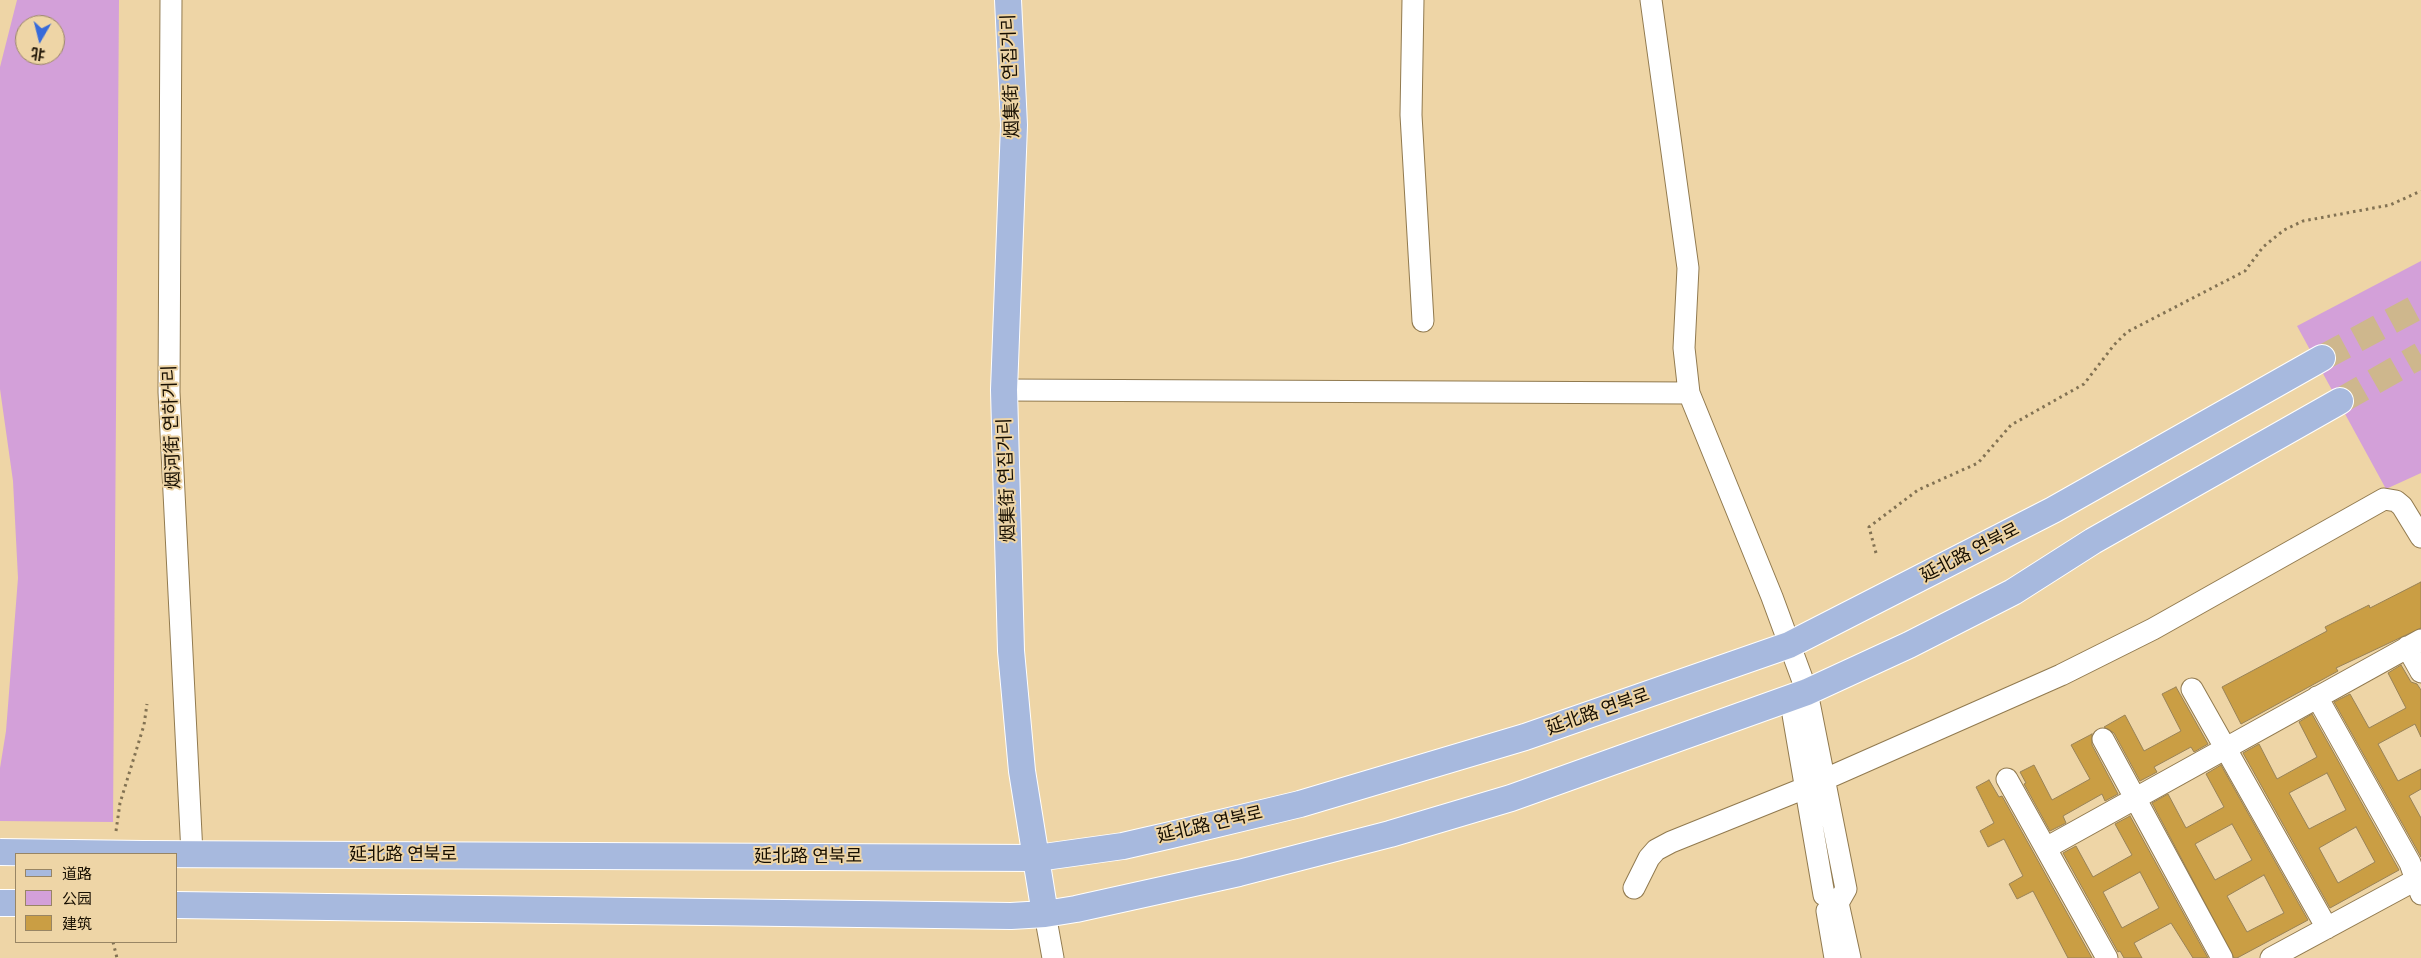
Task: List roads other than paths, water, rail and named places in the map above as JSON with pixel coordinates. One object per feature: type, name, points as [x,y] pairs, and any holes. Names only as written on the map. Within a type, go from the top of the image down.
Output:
[{"type":"main road","name":"烟集街 연집거리","points":[[1008,0],[1014,125],[1004,390],[1011,651],[1022,772],[1045,914]]},
{"type":"main road","name":"延北路 연북로","points":[[178,854],[1037,858],[1123,846],[1310,801],[1525,737],[1789,645],[2044,515],[2322,358]]},
{"type":"main road","points":[[178,905],[988,916],[1045,914],[1239,873],[1398,832],[1567,779],[1798,695],[1909,645],[2013,592],[2093,541],[2340,401]]},
{"type":"main road","name":"延北路 연북로","points":[[0,852],[72,853]]},
{"type":"main road","points":[[0,903],[15,903]]},
{"type":"street","name":"烟河街 연하거리","points":[[171,0],[169,392],[192,854]]},
{"type":"street","points":[[1413,0],[1411,115],[1423,321]]},
{"type":"street","points":[[1650,0],[1688,268],[1684,348],[1689,393],[1772,597],[1789,645],[1815,784],[1824,895],[1838,903],[1850,958]]},
{"type":"street","points":[[1004,390],[1689,393]]},
{"type":"street","points":[[1634,888],[1646,863],[1656,850],[1671,842],[1815,784],[2070,671],[2153,629],[2384,499],[2396,501],[2402,506],[2421,537]]},
{"type":"street","points":[[2046,848],[2414,644],[2421,672]]},
{"type":"street","points":[[2192,689],[2327,928]]},
{"type":"street","points":[[2271,958],[2327,928],[2419,884],[2410,863],[2317,697]]},
{"type":"street","points":[[2103,739],[2222,958]]},
{"type":"street","points":[[2007,779],[2107,958]]},
{"type":"street","points":[[1835,958],[1827,911],[1838,903]]},
{"type":"street","name":"烟集街 연집거리","points":[[1045,914],[1053,958]]},
{"type":"tunnel","points":[[2322,358],[2421,305]]},
{"type":"tunnel","points":[[2340,401],[2421,355]]}]
